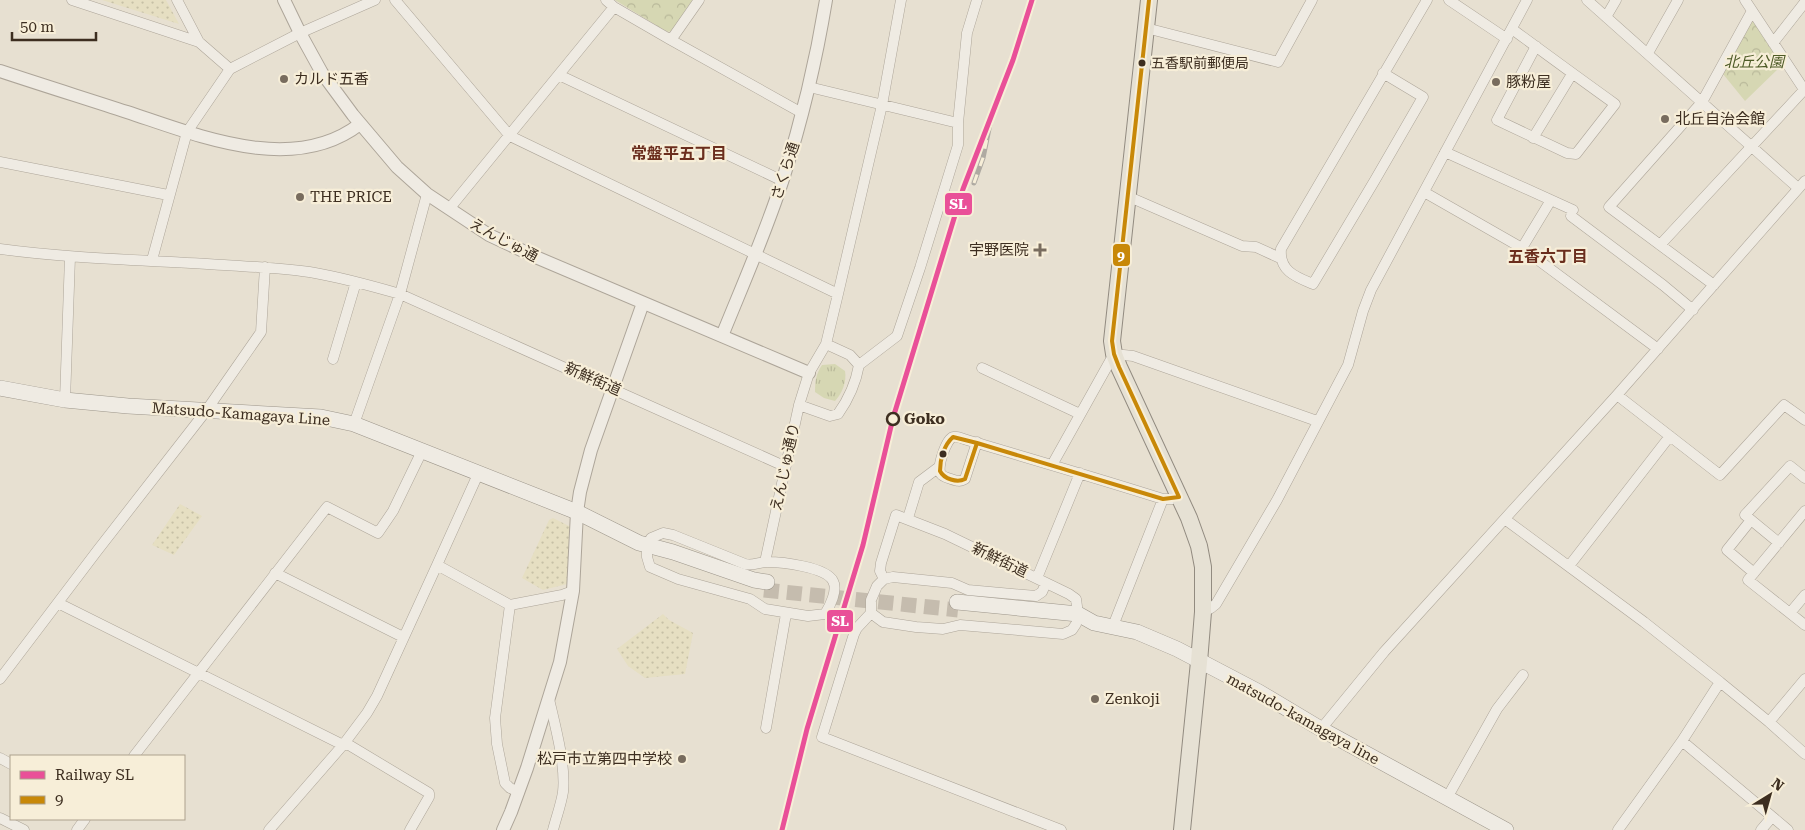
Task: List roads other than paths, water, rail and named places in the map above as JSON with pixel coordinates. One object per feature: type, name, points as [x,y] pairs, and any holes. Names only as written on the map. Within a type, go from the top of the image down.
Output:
[{"type":"main road","points":[[1149,0],[1113,329],[1114,354],[1171,498],[1199,546],[1203,567],[1203,612],[1182,830]]},
{"type":"main road","name":"Matsudo-Kamagaya Line","points":[[0,388],[65,400],[128,406],[321,418],[354,424],[577,512],[645,546],[676,564],[766,586]]},
{"type":"main road","points":[[958,606],[1072,619]]},
{"type":"main road","name":"matsudo-kamagaya line","points":[[1072,619],[1113,626],[1158,640],[1259,692],[1321,729],[1506,830]]},
{"type":"street","points":[[72,0],[199,42]]},
{"type":"street","points":[[177,0],[199,42],[230,70]]},
{"type":"street","name":"えんじゅ通","points":[[284,0],[322,73],[360,124],[397,167],[427,194],[489,235],[505,243],[808,373]]},
{"type":"street","points":[[152,260],[168,195],[187,132],[230,70],[300,33],[375,0]]},
{"type":"street","points":[[395,0],[510,136],[838,294]]},
{"type":"street","points":[[670,40],[699,0]]},
{"type":"street","name":"さくら通","points":[[722,336],[756,254],[782,181],[809,87],[826,0]]},
{"type":"street","name":"えんじゅ通り","points":[[764,562],[784,466],[808,373],[826,344],[882,105],[901,0]]},
{"type":"street","points":[[799,405],[830,416],[838,414],[844,406],[858,374],[859,365],[897,336],[958,146],[958,123],[967,33],[977,0]]},
{"type":"street","points":[[1146,28],[1278,62],[1312,0]]},
{"type":"street","points":[[1384,73],[1423,97],[1313,284],[1286,270],[1280,258],[1281,249],[1384,73],[1427,0]]},
{"type":"street","points":[[1449,0],[1507,39]]},
{"type":"street","points":[[1203,612],[1216,604],[1277,500],[1348,365],[1371,290],[1527,0]]},
{"type":"street","points":[[1321,729],[1384,652],[1618,395],[1802,185],[1751,146],[1587,0]]},
{"type":"street","points":[[1606,17],[1616,0]]},
{"type":"street","points":[[1648,53],[1678,0]]},
{"type":"street","points":[[1660,245],[1805,90],[1745,0]]},
{"type":"street","points":[[1773,43],[1805,2]]},
{"type":"street","points":[[449,209],[560,74],[610,3],[670,40],[802,113]]},
{"type":"street","points":[[1714,285],[1609,207],[1702,102],[1752,11]]},
{"type":"street","points":[[1512,29],[1536,46],[1572,74],[1615,104],[1576,154],[1567,153],[1497,120],[1536,46]]},
{"type":"street","points":[[0,71],[231,145],[272,150],[306,148],[349,133],[360,124]]},
{"type":"street","points":[[560,74],[782,181]]},
{"type":"street","points":[[1533,138],[1572,74]]},
{"type":"street","points":[[809,87],[958,123]]},
{"type":"street","points":[[1445,152],[1551,200],[1572,213],[1693,310]]},
{"type":"street","points":[[0,162],[168,195]]},
{"type":"street","points":[[1424,192],[1522,248],[1658,349]]},
{"type":"street","points":[[354,424],[400,294],[427,194]]},
{"type":"street","points":[[1127,196],[1242,246],[1256,247],[1280,258]]},
{"type":"street","points":[[1522,248],[1551,200]]},
{"type":"street","name":"新鮮街道","points":[[0,249],[70,257],[265,267],[314,273],[400,294],[784,466]]},
{"type":"street","points":[[65,400],[70,257]]},
{"type":"street","points":[[0,679],[206,411],[262,332],[265,267]]},
{"type":"street","points":[[333,359],[356,282]]},
{"type":"street","points":[[503,830],[518,792],[560,662],[573,591],[577,512],[591,450],[643,303]]},
{"type":"street","points":[[826,344],[850,355],[859,365]]},
{"type":"street","points":[[1052,465],[1114,354],[1133,356],[1317,421]]},
{"type":"street","points":[[982,368],[1080,414]]},
{"type":"street","points":[[1618,395],[1720,475],[1784,405],[1805,420]]},
{"type":"street","points":[[976,442],[967,476],[963,481],[940,474],[939,467],[946,444],[956,436],[1171,498],[1113,626]]},
{"type":"street","points":[[1568,566],[1670,436]]},
{"type":"street","points":[[135,755],[327,507],[378,533],[393,512],[422,451]]},
{"type":"street","points":[[1779,543],[1745,515],[1790,466],[1805,478]]},
{"type":"street","points":[[884,579],[880,571],[881,563],[896,515],[908,518],[919,482],[939,467]]},
{"type":"street","points":[[269,830],[343,745],[377,696],[479,472]]},
{"type":"street","points":[[1061,830],[822,737],[854,634],[871,613],[871,600],[877,586],[884,579],[900,578],[952,583],[968,590],[1036,596],[1042,592],[1042,580],[1080,473]]},
{"type":"street","points":[[1805,511],[1748,580],[1805,625]]},
{"type":"street","name":"新鮮街道","points":[[908,518],[1042,580],[1076,599],[1072,619]]},
{"type":"street","points":[[1506,520],[1720,682],[1805,754]]},
{"type":"street","points":[[1751,520],[1727,550],[1754,573]]},
{"type":"street","points":[[663,533],[674,535],[745,564],[753,565],[764,562],[815,569],[828,575],[833,581],[835,588],[830,606],[825,614],[808,616],[786,614],[765,609],[750,599],[678,579],[650,567],[645,546],[651,538],[663,533]]},
{"type":"street","points":[[437,566],[510,605],[562,595],[573,591]]},
{"type":"street","points":[[275,573],[403,637]]},
{"type":"street","points":[[1790,613],[1805,595]]},
{"type":"street","points":[[58,603],[343,745],[349,745],[429,793],[429,797],[410,830]]},
{"type":"street","points":[[510,605],[495,718],[497,744],[505,783],[518,792]]},
{"type":"street","points":[[871,613],[883,622],[890,624],[943,629],[960,625],[1063,634],[1072,630],[1072,619]]},
{"type":"street","points":[[766,728],[786,614]]},
{"type":"street","points":[[1447,798],[1496,709],[1523,675]]},
{"type":"street","points":[[1769,722],[1805,679]]},
{"type":"street","points":[[1623,828],[1720,682]]},
{"type":"street","points":[[549,698],[558,737],[563,784],[563,793],[553,830]]},
{"type":"street","points":[[1682,741],[1788,830]]},
{"type":"street","points":[[1761,830],[1772,817]]},
{"type":"street","points":[[0,818],[24,830]]},
{"type":"tunnel","points":[[764,590],[958,610]]},
{"type":"railway","points":[[974,183],[983,158],[992,114]]},
{"type":"rail line","name":"SL","points":[[782,830],[807,729],[863,545],[893,418],[963,189],[1013,60],[1032,0]]},
{"type":"place","name":"五香駅前郵便局","points":[[1142,63]]},
{"type":"place","name":"カルド五香","points":[[284,79]]},
{"type":"place","name":"豚粉屋","points":[[1496,82]]},
{"type":"place","name":"北丘自治会館","points":[[1665,119]]},
{"type":"place","name":"THE PRICE","points":[[300,197]]},
{"type":"place","name":"宇野医院","points":[[1040,250]]},
{"type":"place","name":"Goko","points":[[893,419]]},
{"type":"place","name":"Zenkoji","points":[[1095,699]]},
{"type":"place","name":"松戸市立第四中学校","points":[[682,759]]},
{"type":"district","name":"常盤平五丁目","points":[[679,153]]},
{"type":"district","name":"五香六丁目","points":[[1548,256]]},
{"type":"park label","name":"北丘公園","points":[[1754,62]]}]
